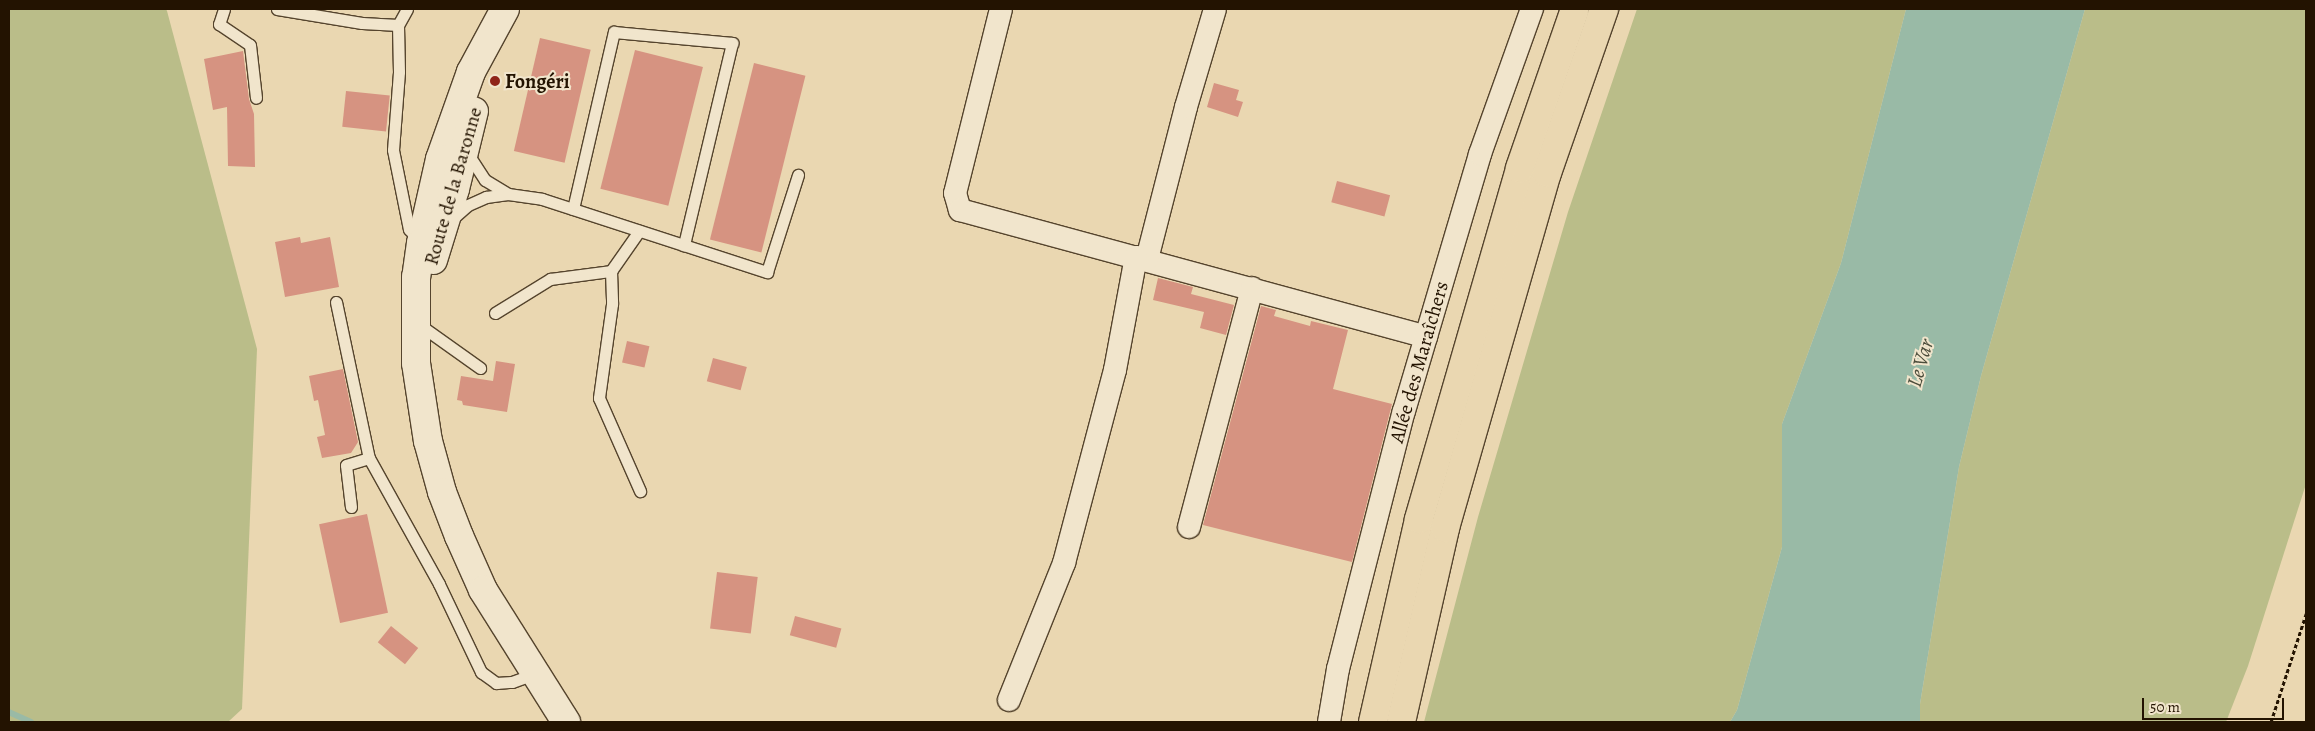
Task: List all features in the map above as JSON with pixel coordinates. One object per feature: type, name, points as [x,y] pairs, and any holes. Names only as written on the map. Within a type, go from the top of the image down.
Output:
[{"type":"highway","points":[[1373,722],[1419,520],[1520,168],[1575,9]]},
{"type":"highway","points":[[1401,722],[1445,528],[1547,173],[1604,9]]},
{"type":"main road","name":"Route de la Baronne","points":[[416,324],[427,278],[455,190],[467,135],[501,16]]},
{"type":"main road","name":"Route de la Baronne","points":[[501,16],[471,72],[440,159],[421,243],[416,277],[416,363],[428,441],[442,492],[483,590],[534,674],[566,722]]},
{"type":"street","points":[[1001,9],[955,193],[960,210],[1142,258],[1426,337]]},
{"type":"street","points":[[1008,700],[1064,563],[1115,370],[1142,258],[1215,9]]},
{"type":"street","name":"Allée des Maraîchers","points":[[1330,722],[1338,669],[1404,411],[1480,154],[1532,9]]},
{"type":"street","points":[[1189,527],[1252,288]]},
{"type":"lane","points":[[224,9],[219,24],[250,45],[256,98]]},
{"type":"lane","points":[[277,9],[362,23],[398,25]]},
{"type":"lane","points":[[407,9],[398,25],[399,72],[392,150],[409,229],[421,243]]},
{"type":"lane","points":[[572,209],[614,32],[732,43],[684,245]]},
{"type":"lane","points":[[467,135],[468,156],[485,180],[508,194]]},
{"type":"lane","points":[[440,159],[444,174],[455,190],[465,194],[486,197],[508,194],[542,199],[767,272],[798,174]]},
{"type":"lane","points":[[444,226],[468,205],[486,197]]},
{"type":"lane","points":[[639,231],[610,270],[612,304],[599,398],[640,491]]},
{"type":"lane","points":[[495,314],[550,279],[610,270]]},
{"type":"lane","points":[[336,302],[369,458],[439,584],[482,672],[496,683],[512,682],[534,674]]},
{"type":"lane","points":[[416,324],[480,368]]},
{"type":"lane","points":[[352,507],[346,465],[369,458]]},
{"type":"path","points":[[2271,722],[2306,614]]},
{"type":"green space","points":[[9,9],[166,9],[167,11],[257,349],[242,709],[228,722],[9,722]]},
{"type":"green space","points":[[1637,9],[1906,9],[1841,263],[1782,424],[1782,547],[1737,710],[1730,722],[1424,722],[1478,517],[1568,212]]},
{"type":"green space","points":[[2085,9],[2306,9],[2306,484],[2248,666],[2226,722],[1920,722],[1920,704],[1959,467],[1981,376]]},
{"type":"water","name":"Le Var","points":[[1906,9],[2085,9],[1981,376],[1959,467],[1920,704],[1920,722],[1730,722],[1737,710],[1782,547],[1782,424],[1841,263]]},
{"type":"building","points":[[540,38],[591,50],[565,163],[514,151]]},
{"type":"building","points":[[635,50],[703,67],[668,206],[600,189]]},
{"type":"building","points":[[243,51],[249,99],[254,114],[255,167],[228,166],[227,107],[213,110],[204,59]]},
{"type":"building","points":[[754,63],[805,76],[761,252],[710,240]]},
{"type":"building","points":[[1214,83],[1239,90],[1236,100],[1243,102],[1238,117],[1207,107]]},
{"type":"building","points":[[346,91],[390,96],[386,131],[342,127]]},
{"type":"building","points":[[1337,181],[1390,195],[1384,216],[1331,202]]},
{"type":"building","points":[[300,237],[301,243],[330,237],[339,287],[285,297],[275,242]]},
{"type":"building","points":[[1158,278],[1193,287],[1191,294],[1234,305],[1226,335],[1200,328],[1204,312],[1153,300]]},
{"type":"building","points":[[1261,306],[1276,310],[1274,316],[1310,326],[1311,321],[1348,330],[1333,389],[1392,404],[1352,562],[1203,525]]},
{"type":"building","points":[[627,341],[649,346],[644,368],[622,362]]},
{"type":"building","points":[[713,358],[747,367],[741,390],[707,381]]},
{"type":"building","points":[[496,361],[515,364],[507,412],[463,405],[462,401],[457,400],[461,376],[493,381]]},
{"type":"building","points":[[343,369],[358,442],[351,453],[322,458],[317,437],[325,435],[318,400],[314,401],[309,376]]},
{"type":"building","points":[[367,514],[388,613],[340,623],[319,524]]},
{"type":"building","points":[[717,572],[758,577],[751,634],[710,629]]},
{"type":"building","points":[[795,616],[841,628],[836,648],[790,635]]},
{"type":"building","points":[[391,626],[418,648],[405,664],[378,642]]},
{"type":"waterway","points":[[9,712],[31,722]]},
{"type":"place","name":"Fongéri","points":[[495,81]]}]
